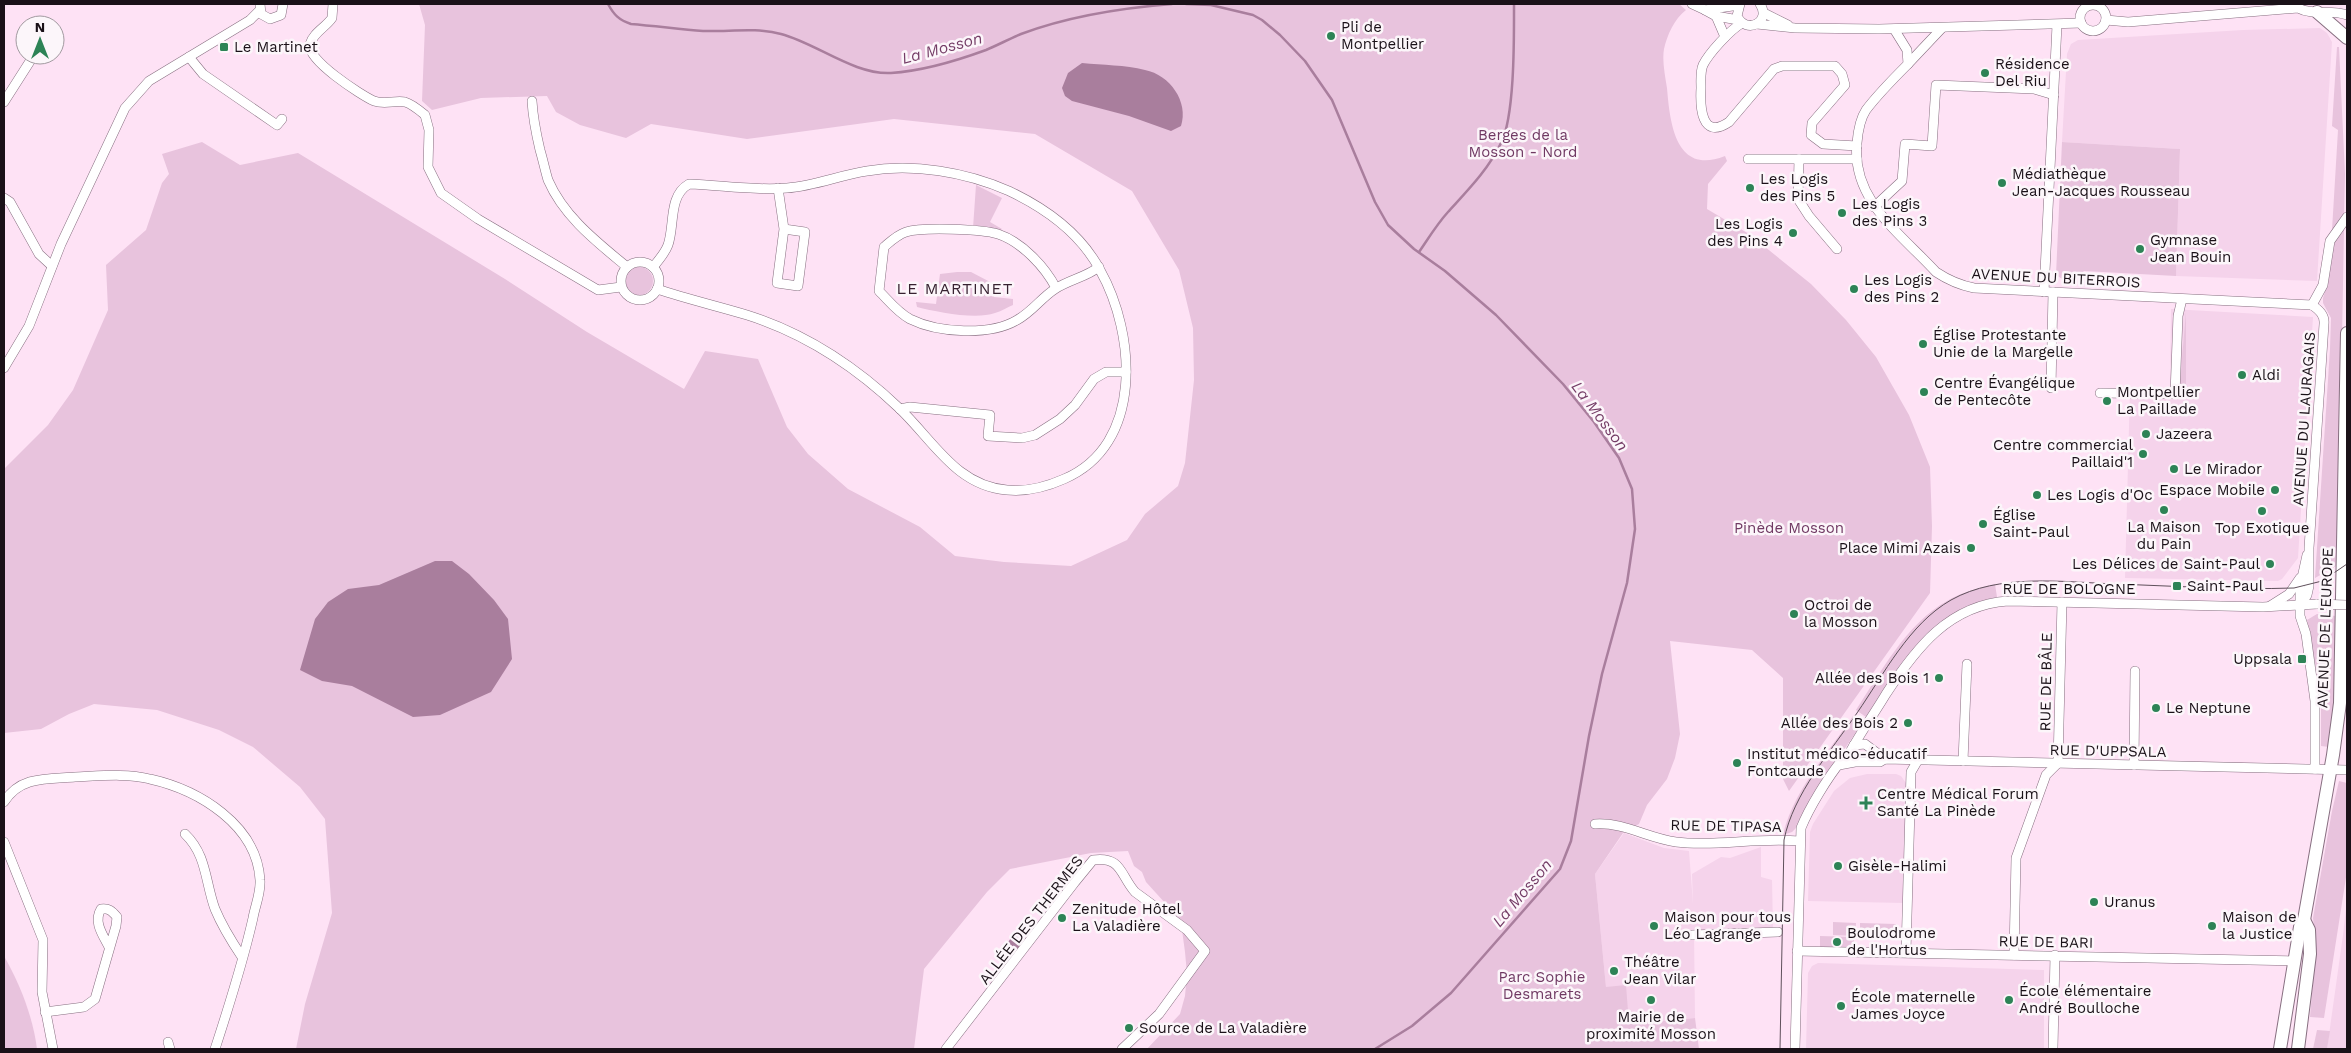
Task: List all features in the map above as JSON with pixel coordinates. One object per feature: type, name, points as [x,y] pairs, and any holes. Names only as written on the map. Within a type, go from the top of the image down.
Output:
[{"type":"main road","points":[[2317,12],[2347,38]]},
{"type":"main road","name":"AVENUE DE L'EUROPE","points":[[2280,1049],[2300,927],[2304,920],[2340,703],[2347,333]]},
{"type":"main road","name":"AVENUE DE L'EUROPE","points":[[2298,1049],[2310,954],[2310,930],[2304,920]]},
{"type":"main road","points":[[2295,960],[2302,961],[2298,993],[2304,999]]},
{"type":"street","points":[[4,368],[29,326],[52,266],[125,108],[149,81],[250,20],[261,10],[270,19],[278,18],[282,12],[283,4]]},
{"type":"street","points":[[333,4],[332,18],[314,36],[309,45],[310,51],[329,70],[373,100],[381,103],[406,102],[425,115],[429,130],[428,167],[441,193],[478,219],[598,290],[621,287]]},
{"type":"street","points":[[1692,4],[1716,16],[1740,21],[1749,26],[1757,24],[1795,28],[1894,29],[2081,23]]},
{"type":"street","points":[[1705,10],[1739,4]]},
{"type":"street","points":[[1739,4],[1736,12],[1740,21]]},
{"type":"street","points":[[2097,4],[2104,9],[2106,20],[2102,28],[2095,31],[2086,29],[2081,23],[2082,10],[2089,5],[2097,4]]},
{"type":"street","points":[[1757,24],[1762,19],[1762,6]]},
{"type":"street","points":[[1762,6],[1795,28]]},
{"type":"street","points":[[2106,20],[2128,22],[2300,6],[2304,11],[2339,12],[2347,15]]},
{"type":"street","points":[[1716,16],[1725,37]]},
{"type":"street","points":[[1740,21],[1725,37],[1702,69],[1700,110],[1702,118],[1708,125],[1720,127],[1729,122],[1774,68],[1782,66],[1835,66],[1842,74],[1845,85],[1812,123],[1811,135],[1823,144],[1857,146]]},
{"type":"street","points":[[2051,388],[2048,292],[2057,25]]},
{"type":"street","name":"AVENUE DU BITERROIS","points":[[1942,28],[1866,110],[1860,122],[1857,146],[1861,184],[1874,206],[1936,272],[1961,286],[2312,305]]},
{"type":"street","points":[[1894,29],[1907,50],[1908,64]]},
{"type":"street","points":[[189,57],[204,74],[276,125],[282,119]]},
{"type":"street","points":[[4,102],[28,65]]},
{"type":"street","points":[[1874,206],[1902,182],[1905,144],[1932,146],[1936,85],[2034,89],[2054,95]]},
{"type":"street","points":[[532,101],[536,134],[548,179],[557,196],[580,226],[627,267]]},
{"type":"street","points":[[1748,159],[1857,159]]},
{"type":"street","points":[[1800,159],[1798,199],[1809,216],[1837,249]]},
{"type":"street","points":[[653,267],[668,244],[675,200],[683,187],[688,184],[742,188],[778,188],[818,183],[866,171],[884,169],[932,170],[964,177],[1009,191],[1051,215],[1073,234],[1099,267],[1113,298],[1124,334],[1126,372],[1123,405],[1110,440],[1084,468],[1071,476],[1040,488],[1009,491],[991,488],[965,476],[941,456],[900,409],[861,376],[801,337],[749,315],[657,289]]},
{"type":"street","points":[[778,188],[784,229],[777,283],[798,286],[805,232],[784,229]]},
{"type":"street","points":[[4,198],[10,202],[39,254],[52,266]]},
{"type":"street","points":[[2312,305],[2323,285],[2330,241],[2347,217]]},
{"type":"street","points":[[1056,288],[1048,272],[1031,255],[998,234],[937,229],[906,232],[895,237],[884,247],[879,291],[898,311],[915,321],[936,327],[991,331],[1016,321],[1056,288],[1086,276],[1099,267]]},
{"type":"street","points":[[637,262],[653,267],[658,278],[657,289],[654,295],[642,300],[629,297],[621,287],[621,276],[627,267],[637,262]]},
{"type":"street","points":[[2100,393],[2175,394],[2178,316],[2182,299]]},
{"type":"street","name":"AVENUE DU LAURAGAIS","points":[[2300,606],[2308,592],[2309,548],[2325,319],[2312,305]]},
{"type":"street","points":[[900,409],[910,408],[990,415],[988,436],[1028,436],[1045,430],[1060,420],[1075,405],[1094,379],[1106,372],[1126,372]]},
{"type":"street","name":"AVENUE DU LAURAGAIS","points":[[2309,548],[2301,576],[2300,616],[2306,634],[2315,701],[2315,769]]},
{"type":"street","name":"AVENUE DU LAURAGAIS","points":[[2266,607],[2279,602],[2289,594],[2301,576]]},
{"type":"street","name":"RUE DE BOLOGNE","points":[[1795,1049],[1799,841],[1801,828],[1808,811],[1839,766],[1840,761],[1852,748],[1861,730],[1865,728],[1909,660],[1926,640],[1949,620],[1966,611],[2000,601],[2266,607],[2317,604],[2347,605]]},
{"type":"street","name":"RUE DE BÂLE","points":[[2058,763],[2062,602]]},
{"type":"street","points":[[1963,761],[1967,664]]},
{"type":"street","points":[[2134,765],[2135,671]]},
{"type":"street","points":[[1839,766],[1866,761],[1869,756],[1865,728]]},
{"type":"street","points":[[1855,762],[1851,758],[1852,748],[1860,743],[1885,759]]},
{"type":"street","name":"RUE D'UPPSALA","points":[[1866,761],[1880,762],[1885,759],[2347,770]]},
{"type":"street","points":[[1906,952],[1912,772],[1918,760]]},
{"type":"street","points":[[2014,955],[2016,858],[2046,775],[2058,763]]},
{"type":"street","points":[[4,802],[17,786],[32,781],[123,775],[151,779],[186,791],[216,808],[236,824],[247,840],[254,856],[260,881],[242,957],[216,1049]]},
{"type":"street","name":"RUE DE TIPASA","points":[[1595,824],[1618,824],[1650,836],[1677,842],[1799,841]]},
{"type":"street","points":[[185,834],[192,840],[202,860],[215,909],[229,938],[242,957]]},
{"type":"street","points":[[4,842],[43,940],[42,992],[53,1049]]},
{"type":"street","name":"ALLÉE DES THERMES","points":[[946,1049],[1093,860],[1102,859],[1114,862],[1121,869],[1129,885],[1143,900],[1195,937],[1205,950],[1159,1014],[1122,1049]]},
{"type":"street","points":[[1692,935],[1778,932]]},
{"type":"street","points":[[45,1012],[84,1007],[95,999],[109,947]]},
{"type":"street","name":"RUE DE BARI","points":[[1797,951],[2295,960]]},
{"type":"street","points":[[2052,1049],[2055,955]]},
{"type":"shaded area","points":[[2320,28],[2327,33],[2332,42],[2317,281],[2176,276],[2180,149],[2062,142],[2067,54],[2071,44],[2078,40],[2243,30]]},
{"type":"shaded area","points":[[1082,63],[1137,68],[1162,77],[1180,99],[1183,117],[1181,126],[1171,131],[1129,116],[1072,101],[1065,96],[1062,88],[1068,73]]},
{"type":"shaded area","points":[[2171,309],[2313,317],[2298,558],[2282,579],[2278,581],[2125,578],[2130,389],[2170,389]]},
{"type":"shaded area","points":[[435,561],[452,561],[469,574],[494,600],[508,619],[512,659],[491,692],[440,715],[413,717],[352,686],[322,681],[300,670],[315,619],[328,602],[348,589],[379,585]]},
{"type":"shaded area","points":[[1867,774],[1896,774],[1901,776],[1906,783],[1904,903],[1808,901],[1810,832],[1813,824],[1834,791],[1850,778]]},
{"type":"shaded area","points":[[1624,833],[1664,848],[1689,851],[1693,904],[1692,874],[1721,857],[1730,858],[1761,847],[1761,877],[1772,880],[1773,928],[1694,931],[1695,1018],[1629,1024],[1606,987],[1595,874]]},
{"type":"shaded area","points":[[2347,900],[2347,1049],[2327,1049],[2343,935]]},
{"type":"shaded area","points":[[1014,934],[1023,942],[1006,964],[997,957]]},
{"type":"shaded area","points":[[1818,963],[2044,970],[2044,1049],[1806,1049],[1808,973],[1812,966]]},
{"type":"green space","points":[[419,4],[1679,4],[1686,10],[1672,27],[1663,53],[1673,130],[1685,152],[1695,159],[1708,160],[1725,156],[1727,161],[1708,184],[1707,209],[1749,234],[1811,284],[1846,320],[1876,357],[1909,415],[1930,467],[1932,526],[1930,593],[1789,791],[1783,779],[1783,678],[1752,650],[1670,641],[1680,734],[1675,758],[1667,779],[1647,805],[1639,824],[1623,833],[1595,874],[1606,987],[1626,985],[1629,1024],[1695,1018],[1699,1049],[1147,1049],[1180,1014],[1185,996],[1187,974],[1185,952],[1182,930],[1175,914],[1146,882],[1142,872],[1134,866],[1128,851],[1091,853],[1010,869],[987,892],[924,969],[914,1049],[296,1049],[305,1004],[332,913],[325,819],[300,787],[253,747],[219,730],[157,710],[94,704],[69,714],[41,729],[4,733],[4,469],[48,425],[73,390],[108,310],[106,265],[146,230],[162,183],[169,174],[162,154],[202,142],[240,165],[298,153],[505,279],[587,332],[684,389],[705,351],[758,359],[787,427],[808,454],[848,489],[920,527],[955,556],[1004,562],[1071,566],[1127,540],[1145,514],[1178,486],[1185,463],[1194,380],[1193,328],[1179,270],[1132,191],[1035,134],[894,119],[747,139],[651,124],[626,138],[580,125],[556,112],[547,96],[481,98],[432,110],[422,101],[425,25]]},
{"type":"green space","points":[[2337,47],[2339,47],[2345,174],[2344,216],[2332,230],[2338,130],[2332,126]]},
{"type":"green space","points":[[2062,142],[2180,149],[2176,276],[2084,271],[2070,284],[2056,275]]},
{"type":"green space","points":[[976,185],[1002,198],[990,222],[1002,229],[1000,232],[973,228]]},
{"type":"green space","points":[[2344,228],[2338,565],[2315,578],[2331,318],[2323,303],[2323,298],[2328,282],[2333,243]]},
{"type":"green space","points":[[639,267],[649,271],[653,281],[649,291],[639,295],[629,291],[625,281],[629,271]]},
{"type":"green space","points":[[971,272],[994,284],[994,297],[1013,299],[1013,305],[995,313],[978,316],[945,313],[917,307],[916,302],[936,304],[940,274]]},
{"type":"green space","points":[[2186,312],[2186,393],[2179,393]]},
{"type":"green space","points":[[1995,584],[1997,597],[1973,604],[1952,614],[1919,642],[1905,659],[1866,717],[1856,710],[1895,650],[1919,622],[1953,598]]},
{"type":"green space","points":[[2317,614],[2336,616],[2334,701],[2329,747],[2321,746],[2321,695],[2307,620]]},
{"type":"green space","points":[[1853,716],[1862,723],[1807,805],[1797,827],[1792,832],[1783,835],[1788,819],[1803,788]]},
{"type":"green space","points":[[2339,781],[2347,783],[2347,871],[2324,1018],[2310,1017],[2316,944],[2313,918]]},
{"type":"green space","points":[[1833,922],[1856,923],[1855,936],[1833,935]]},
{"type":"green space","points":[[1860,923],[1896,924],[1896,936],[1860,935]]},
{"type":"green space","name":"Boulodrome de l'Hortus","points":[[1820,936],[1854,937],[1854,949],[1820,948]]},
{"type":"green space","points":[[4,956],[25,1001],[37,1049],[4,1049]]},
{"type":"green space","points":[[2317,1030],[2330,1031],[2327,1049],[2313,1049]]},
{"type":"waterway","name":"La Mosson","points":[[608,4],[617,17],[631,24],[703,31],[752,30],[771,32],[794,38],[863,69],[891,73],[927,68],[951,62],[986,50],[1021,34],[1058,22],[1114,11],[1172,4]]},
{"type":"waterway","name":"La Mosson","points":[[1186,4],[1211,5],[1253,15],[1280,35],[1305,61],[1332,100],[1375,202],[1388,225],[1414,249],[1445,271],[1496,315],[1563,384],[1594,422],[1619,458],[1632,489],[1635,529],[1627,583],[1602,674],[1571,841],[1560,869],[1451,993],[1412,1026],[1375,1049]]},
{"type":"waterway","points":[[1419,252],[1444,217],[1484,171],[1496,153],[1506,131],[1514,55],[1514,4]]},
{"type":"tram line","points":[[1780,1049],[1784,840],[1789,823],[1804,790],[1814,774],[1898,651],[1922,622],[1936,610],[1970,591],[2010,583],[2053,581],[2205,588],[2294,588],[2322,581],[2347,564]]},
{"type":"place","name":"Pli de Montpellier","points":[[1331,36]]},
{"type":"place","name":"Le Martinet","points":[[224,47]]},
{"type":"place","name":"Résidence Del Riu","points":[[1985,73]]},
{"type":"place","name":"Médiathèque Jean-Jacques Rousseau","points":[[2002,183]]},
{"type":"place","name":"Les Logis des Pins 5","points":[[1750,188]]},
{"type":"place","name":"Les Logis des Pins 3","points":[[1842,213]]},
{"type":"place","name":"Les Logis des Pins 4","points":[[1793,233]]},
{"type":"place","name":"Gymnase Jean Bouin","points":[[2140,249]]},
{"type":"place","name":"Les Logis des Pins 2","points":[[1854,289]]},
{"type":"place","name":"Église Protestante Unie de la Margelle","points":[[1923,344]]},
{"type":"place","name":"Aldi","points":[[2242,375]]},
{"type":"place","name":"Centre Évangélique de Pentecôte","points":[[1924,392]]},
{"type":"place","name":"Montpellier La Paillade","points":[[2107,401]]},
{"type":"place","name":"Jazeera","points":[[2146,434]]},
{"type":"place","name":"Centre commercial Paillaid'1","points":[[2143,454]]},
{"type":"place","name":"Le Mirador","points":[[2174,469]]},
{"type":"place","name":"Espace Mobile","points":[[2275,490]]},
{"type":"place","name":"Les Logis d'Oc","points":[[2037,495]]},
{"type":"place","name":"La Maison du Pain","points":[[2164,510]]},
{"type":"place","name":"Top Exotique","points":[[2262,511]]},
{"type":"place","name":"Église Saint-Paul","points":[[1983,524]]},
{"type":"place","name":"Place Mimi Azais","points":[[1971,548]]},
{"type":"place","name":"Les Délices de Saint-Paul","points":[[2270,564]]},
{"type":"place","name":"Saint-Paul","points":[[2177,586]]},
{"type":"place","name":"Octroi de la Mosson","points":[[1794,614]]},
{"type":"place","name":"Uppsala","points":[[2302,659]]},
{"type":"place","name":"Allée des Bois 1","points":[[1939,678]]},
{"type":"place","name":"Le Neptune","points":[[2156,708]]},
{"type":"place","name":"Allée des Bois 2","points":[[1908,723]]},
{"type":"place","name":"Institut médico-éducatif Fontcaude","points":[[1737,763]]},
{"type":"place","name":"Centre Médical Forum Santé La Pinède","points":[[1866,803]]},
{"type":"place","name":"Gisèle-Halimi","points":[[1838,866]]},
{"type":"place","name":"Uranus","points":[[2094,902]]},
{"type":"place","name":"Zenitude Hôtel La Valadière","points":[[1062,918]]},
{"type":"place","name":"Maison pour tous Léo Lagrange","points":[[1654,926]]},
{"type":"place","name":"Maison de la Justice","points":[[2212,926]]},
{"type":"place","name":"Boulodrome de l'Hortus","points":[[1837,942]]},
{"type":"place","name":"Théâtre Jean Vilar","points":[[1614,971]]},
{"type":"place","name":"Mairie de proximité Mosson","points":[[1651,1000]]},
{"type":"place","name":"École élémentaire André Boulloche","points":[[2009,1000]]},
{"type":"place","name":"École maternelle James Joyce","points":[[1841,1006]]},
{"type":"place","name":"Source de La Valadière","points":[[1129,1028]]},
{"type":"district","name":"LE MARTINET","points":[[955,288]]},
{"type":"park label","name":"Berges de la Mosson - Nord","points":[[1523,144]]},
{"type":"park label","name":"Pinède Mosson","points":[[1789,528]]},
{"type":"park label","name":"Parc Sophie Desmarets","points":[[1542,986]]}]
